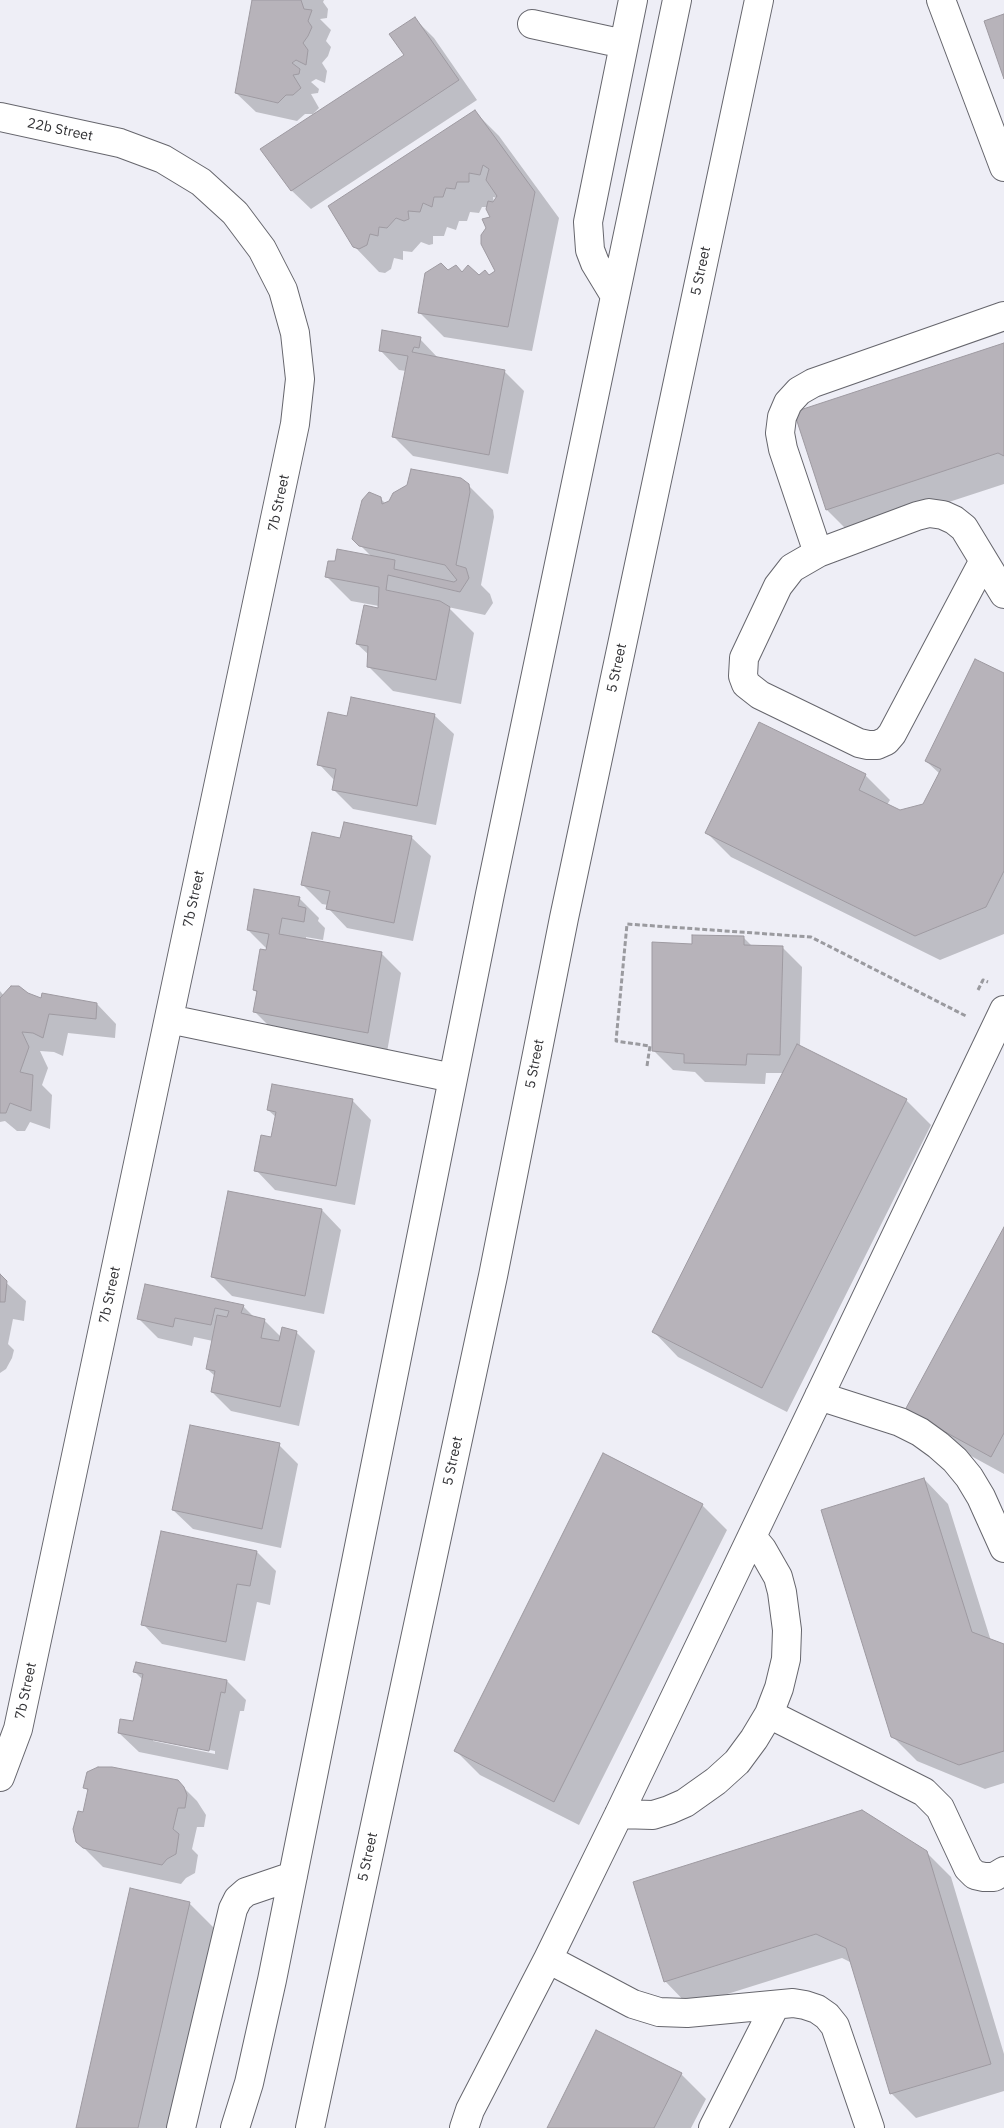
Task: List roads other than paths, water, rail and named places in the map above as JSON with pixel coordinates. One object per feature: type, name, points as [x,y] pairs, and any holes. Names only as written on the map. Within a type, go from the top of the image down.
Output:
[{"type":"street","points":[[615,296],[595,263],[590,250],[588,222],[633,0]]},
{"type":"street","points":[[235,2128],[249,2083],[293,1876],[453,1078],[677,0]]},
{"type":"street","name":"5 Street","points":[[310,2128],[491,1285],[566,909],[758,0]]},
{"type":"street","points":[[941,0],[1004,166]]},
{"type":"street","points":[[532,24],[624,44]]},
{"type":"street","name":"22b Street","points":[[0,117],[120,143]]},
{"type":"street","name":"7b Street","points":[[0,1777],[18,1729],[295,424],[300,379],[295,333],[285,298],[262,249],[235,213],[201,182],[163,159],[120,143]]},
{"type":"street","points":[[818,553],[782,449],[780,433],[782,418],[788,403],[799,391],[813,383],[1004,316]]},
{"type":"street","points":[[983,562],[892,734],[886,741],[877,745],[868,745],[760,695],[746,684],[742,676],[744,658],[778,586],[792,568],[818,553],[917,516],[929,513],[942,515],[954,520],[964,528],[1004,594]]},
{"type":"street","points":[[464,2128],[470,2110],[548,1959],[619,1814],[819,1396],[996,1049],[1004,1010]]},
{"type":"street","points":[[169,1019],[453,1078]]},
{"type":"street","points":[[819,1396],[900,1422],[920,1432],[938,1445],[955,1460],[969,1477],[1002,1537]]},
{"type":"street","points":[[619,1814],[653,1815],[685,1803],[716,1781],[737,1762],[769,1714],[784,1669],[786,1630],[782,1592],[778,1577],[771,1563],[752,1537]]},
{"type":"street","points":[[769,1714],[924,1792],[940,1808],[968,1868],[975,1875],[994,1877],[1004,1871]]},
{"type":"street","points":[[181,2128],[233,1909],[238,1899],[246,1892],[293,1876]]},
{"type":"street","points":[[548,1959],[633,2004],[659,2012],[687,2013],[793,2003],[806,2004],[817,2009],[827,2016],[835,2026],[870,2128]]},
{"type":"street","points":[[713,2128],[775,2006]]}]
